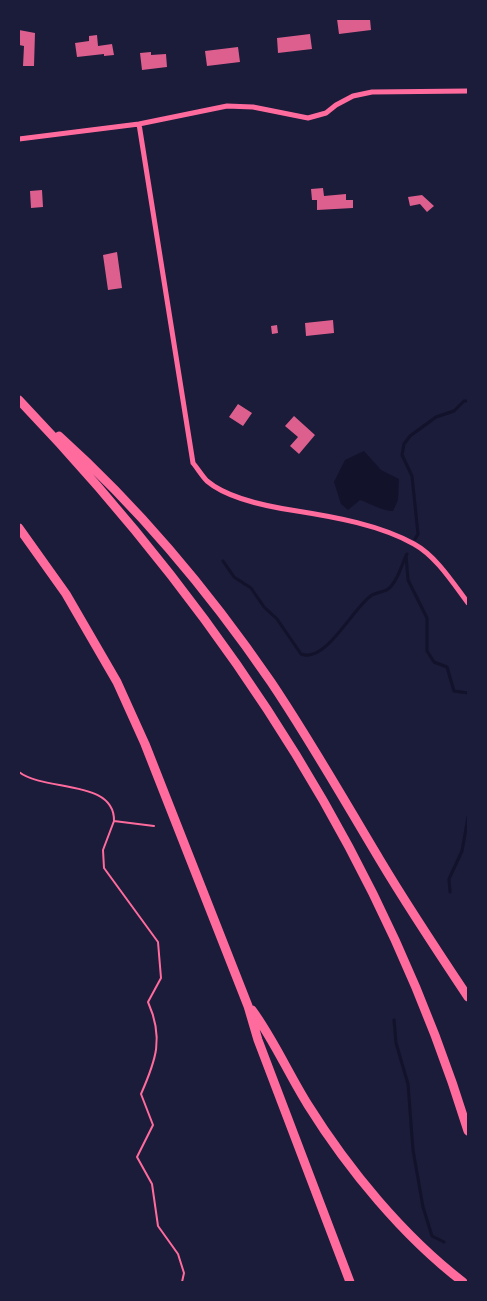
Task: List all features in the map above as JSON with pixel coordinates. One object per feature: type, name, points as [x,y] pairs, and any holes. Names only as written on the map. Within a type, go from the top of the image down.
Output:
[{"type":"highway","points":[[19,399],[119,494],[162,540],[232,628],[291,712],[422,928],[468,996]]},
{"type":"highway","points":[[19,399],[104,494],[177,582],[238,663],[299,758],[354,856],[392,933],[432,1028],[468,1131]]},
{"type":"highway","points":[[19,528],[47,566],[84,623],[121,690],[146,744],[248,1006],[258,1040],[350,1282]]},
{"type":"highway","points":[[248,1006],[270,1033],[308,1104],[334,1143],[406,1231],[431,1256],[463,1282]]},
{"type":"street","points":[[19,140],[139,124],[227,106],[252,107],[298,117],[318,117],[345,99],[372,92],[468,91]]},
{"type":"street","points":[[139,124],[193,463],[207,480],[239,498],[272,508],[355,524],[396,535],[416,544],[440,568],[468,602]]},
{"type":"path","points":[[19,772],[52,786],[76,787],[106,798],[115,811],[114,821],[103,850],[104,868],[158,942],[161,978],[148,1002],[155,1018],[156,1059],[142,1094],[153,1125],[137,1157],[152,1184],[158,1226],[178,1254],[184,1273],[182,1282]]},
{"type":"path","points":[[114,821],[154,826]]},
{"type":"shaded area","points":[[364,451],[381,470],[399,479],[398,500],[393,511],[381,509],[360,500],[348,510],[341,504],[334,482],[345,460]]},
{"type":"building","points":[[337,19],[370,19],[371,30],[339,34]]},
{"type":"building","points":[[19,30],[35,33],[34,66],[23,66],[24,46],[19,45]]},
{"type":"building","points":[[310,34],[312,49],[278,53],[277,38]]},
{"type":"building","points":[[97,35],[98,46],[112,44],[114,55],[104,56],[104,54],[77,57],[75,43],[89,41],[89,36]]},
{"type":"building","points":[[238,47],[240,62],[207,66],[205,51]]},
{"type":"building","points":[[151,52],[151,55],[166,54],[167,67],[142,70],[140,53]]},
{"type":"building","points":[[323,188],[324,196],[346,194],[346,200],[353,200],[353,208],[317,210],[317,200],[312,200],[311,189]]},
{"type":"building","points":[[42,190],[43,207],[31,208],[30,191]]},
{"type":"building","points":[[422,195],[434,206],[427,212],[420,204],[410,206],[408,197]]},
{"type":"building","points":[[117,252],[122,288],[108,290],[103,255]]},
{"type":"building","points":[[333,320],[334,333],[306,336],[305,323]]},
{"type":"building","points":[[277,325],[278,333],[272,334],[271,326]]},
{"type":"building","points":[[238,404],[252,413],[243,426],[229,417]]},
{"type":"building","points":[[294,416],[315,435],[299,454],[290,446],[298,437],[285,426]]},
{"type":"waterway","points":[[415,539],[418,534],[412,476],[402,455],[404,444],[410,436],[436,417],[454,411],[464,401],[468,401]]},
{"type":"waterway","points":[[223,561],[234,577],[251,588],[264,607],[277,619],[301,654],[310,655],[320,651],[329,643],[372,595],[390,588],[397,578],[407,554]]},
{"type":"waterway","points":[[406,555],[408,580],[427,618],[427,651],[434,662],[447,667],[454,691],[468,693]]},
{"type":"waterway","points":[[450,892],[449,879],[462,851],[468,817]]},
{"type":"waterway","points":[[394,1020],[396,1043],[408,1084],[413,1150],[423,1207],[432,1236],[444,1242]]}]
